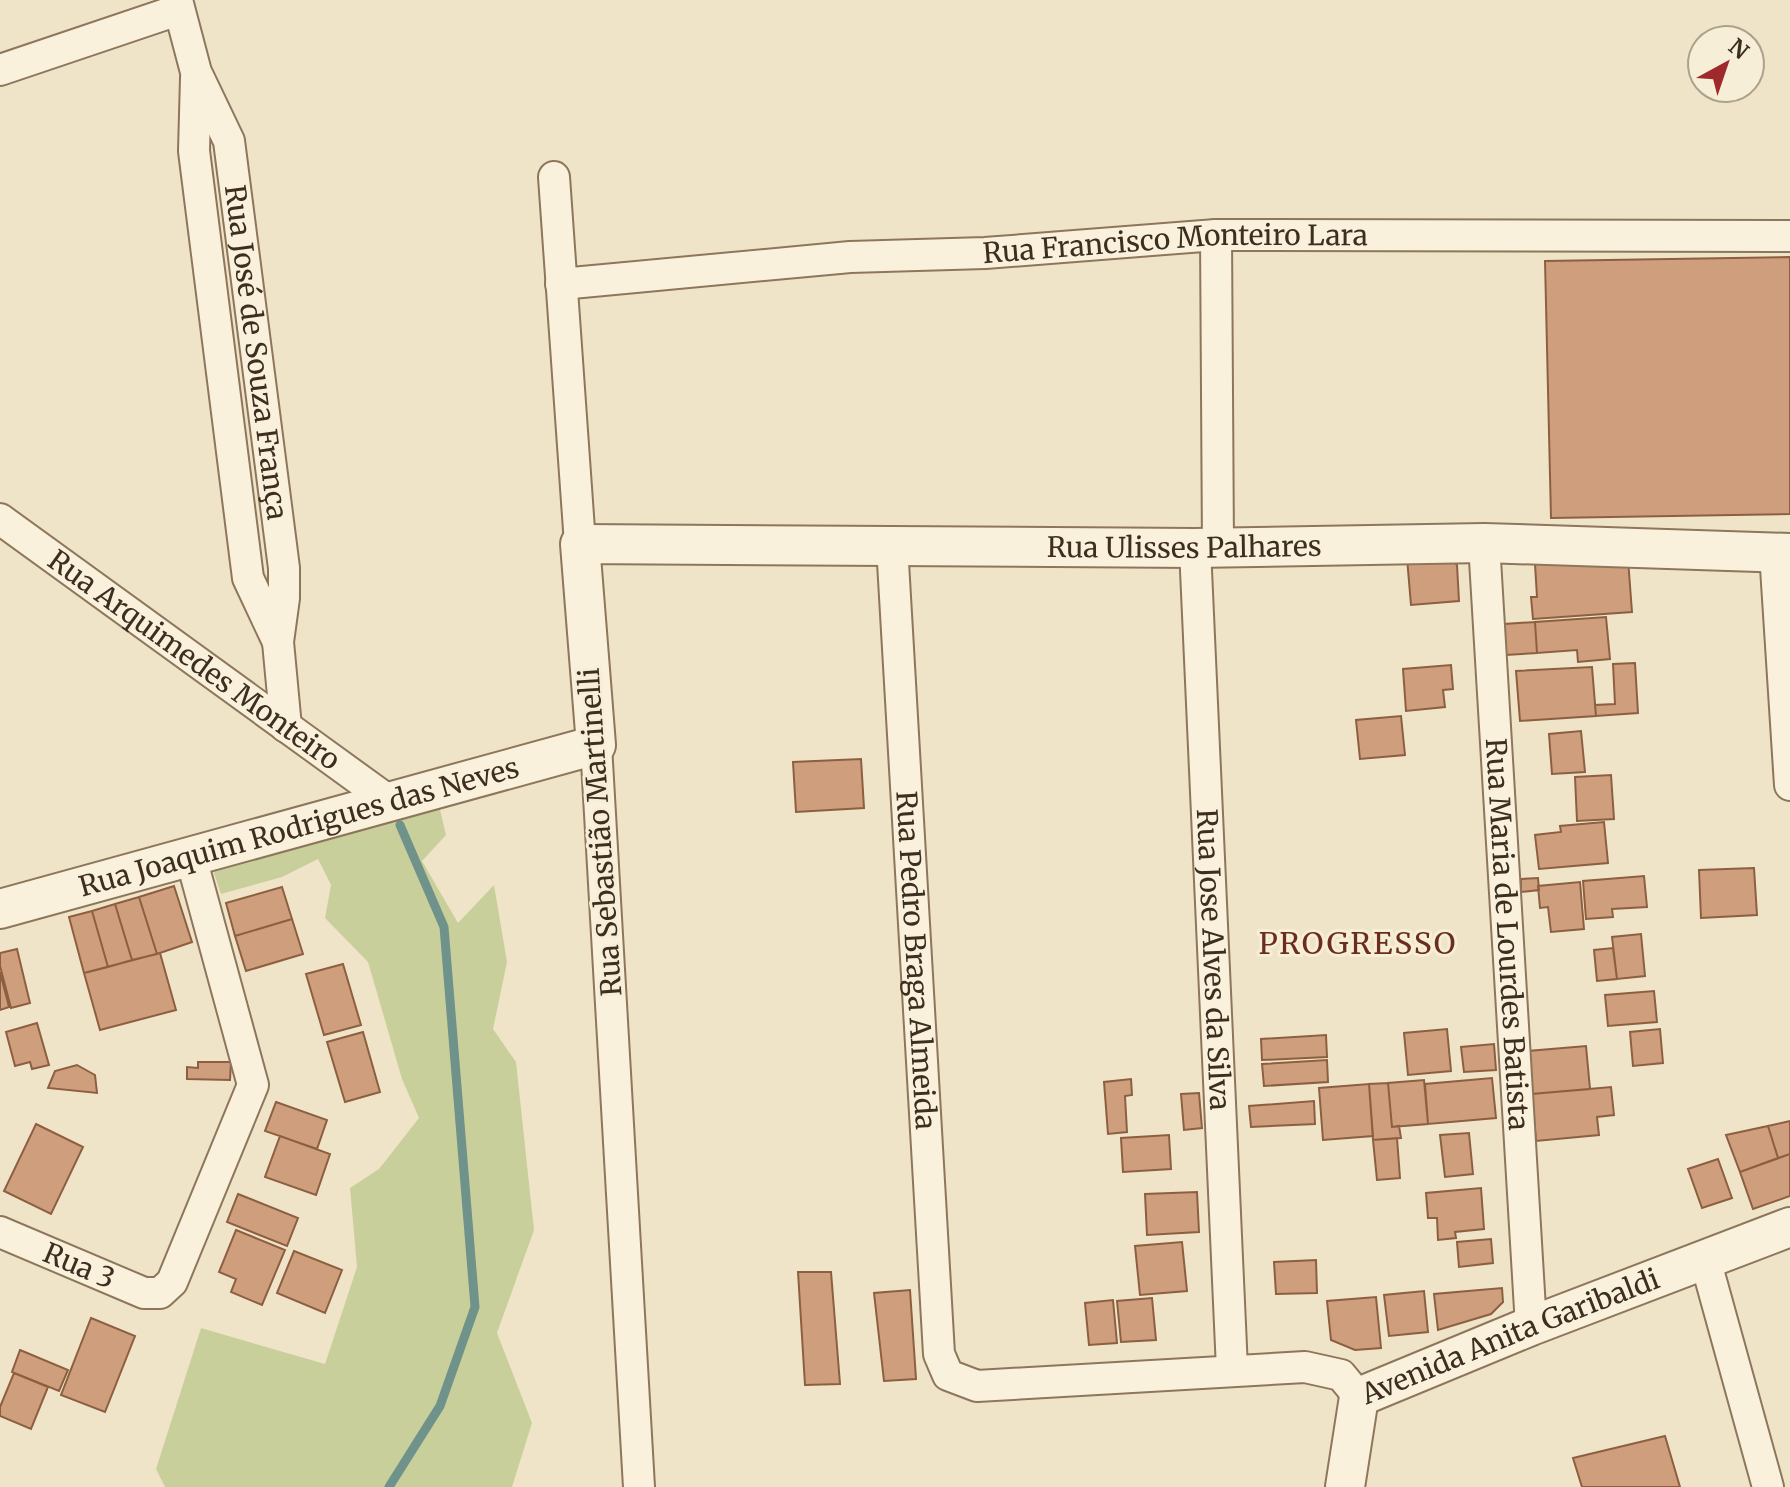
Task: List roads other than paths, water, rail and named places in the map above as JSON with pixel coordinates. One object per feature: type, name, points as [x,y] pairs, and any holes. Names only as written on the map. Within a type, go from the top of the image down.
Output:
[{"type":"street","points":[[0,70],[178,5]]},
{"type":"street","name":"Rua José de Souza França","points":[[178,5],[196,72],[194,151],[248,578],[278,642],[286,727]]},
{"type":"street","name":"Rua Sebastião Martinelli","points":[[554,177],[596,745],[639,1487]]},
{"type":"street","name":"Rua Francisco Monteiro Lara","points":[[561,284],[850,257],[985,253],[1216,235],[1790,236]]},
{"type":"street","name":"Rua Jose Alves da Silva","points":[[1216,235],[1206,548],[1232,1369]]},
{"type":"street","name":"Rua Arquimedes Monteiro","points":[[0,519],[389,801]]},
{"type":"street","name":"Rua Ulisses Palhares","points":[[580,544],[1206,548],[1484,543],[1782,552]]},
{"type":"street","name":"Rua Maria de Lourdes Batista","points":[[1484,543],[1531,1326]]},
{"type":"street","name":"Rua Pedro Braga Almeida","points":[[892,545],[939,1354],[948,1375]]},
{"type":"street","points":[[1782,552],[1790,785]]},
{"type":"street","name":"Rua Joaquim Rodrigues das Neves","points":[[0,909],[190,854],[596,745]]},
{"type":"street","name":"Rua 3","points":[[0,1232],[144,1293],[160,1293],[172,1282],[253,1085],[190,854]]},
{"type":"street","name":"Avenida Anita Garibaldi","points":[[948,1375],[977,1386],[1305,1367],[1341,1375],[1359,1397],[1531,1326],[1790,1227]]},
{"type":"street","points":[[1705,1259],[1768,1487]]},
{"type":"street","points":[[1345,1487],[1359,1397]]},
{"type":"waterway","points":[[389,1487],[440,1406],[475,1307],[444,927],[400,825]]},
{"type":"district","name":"PROGRESSO","points":[[1358,943]]}]
